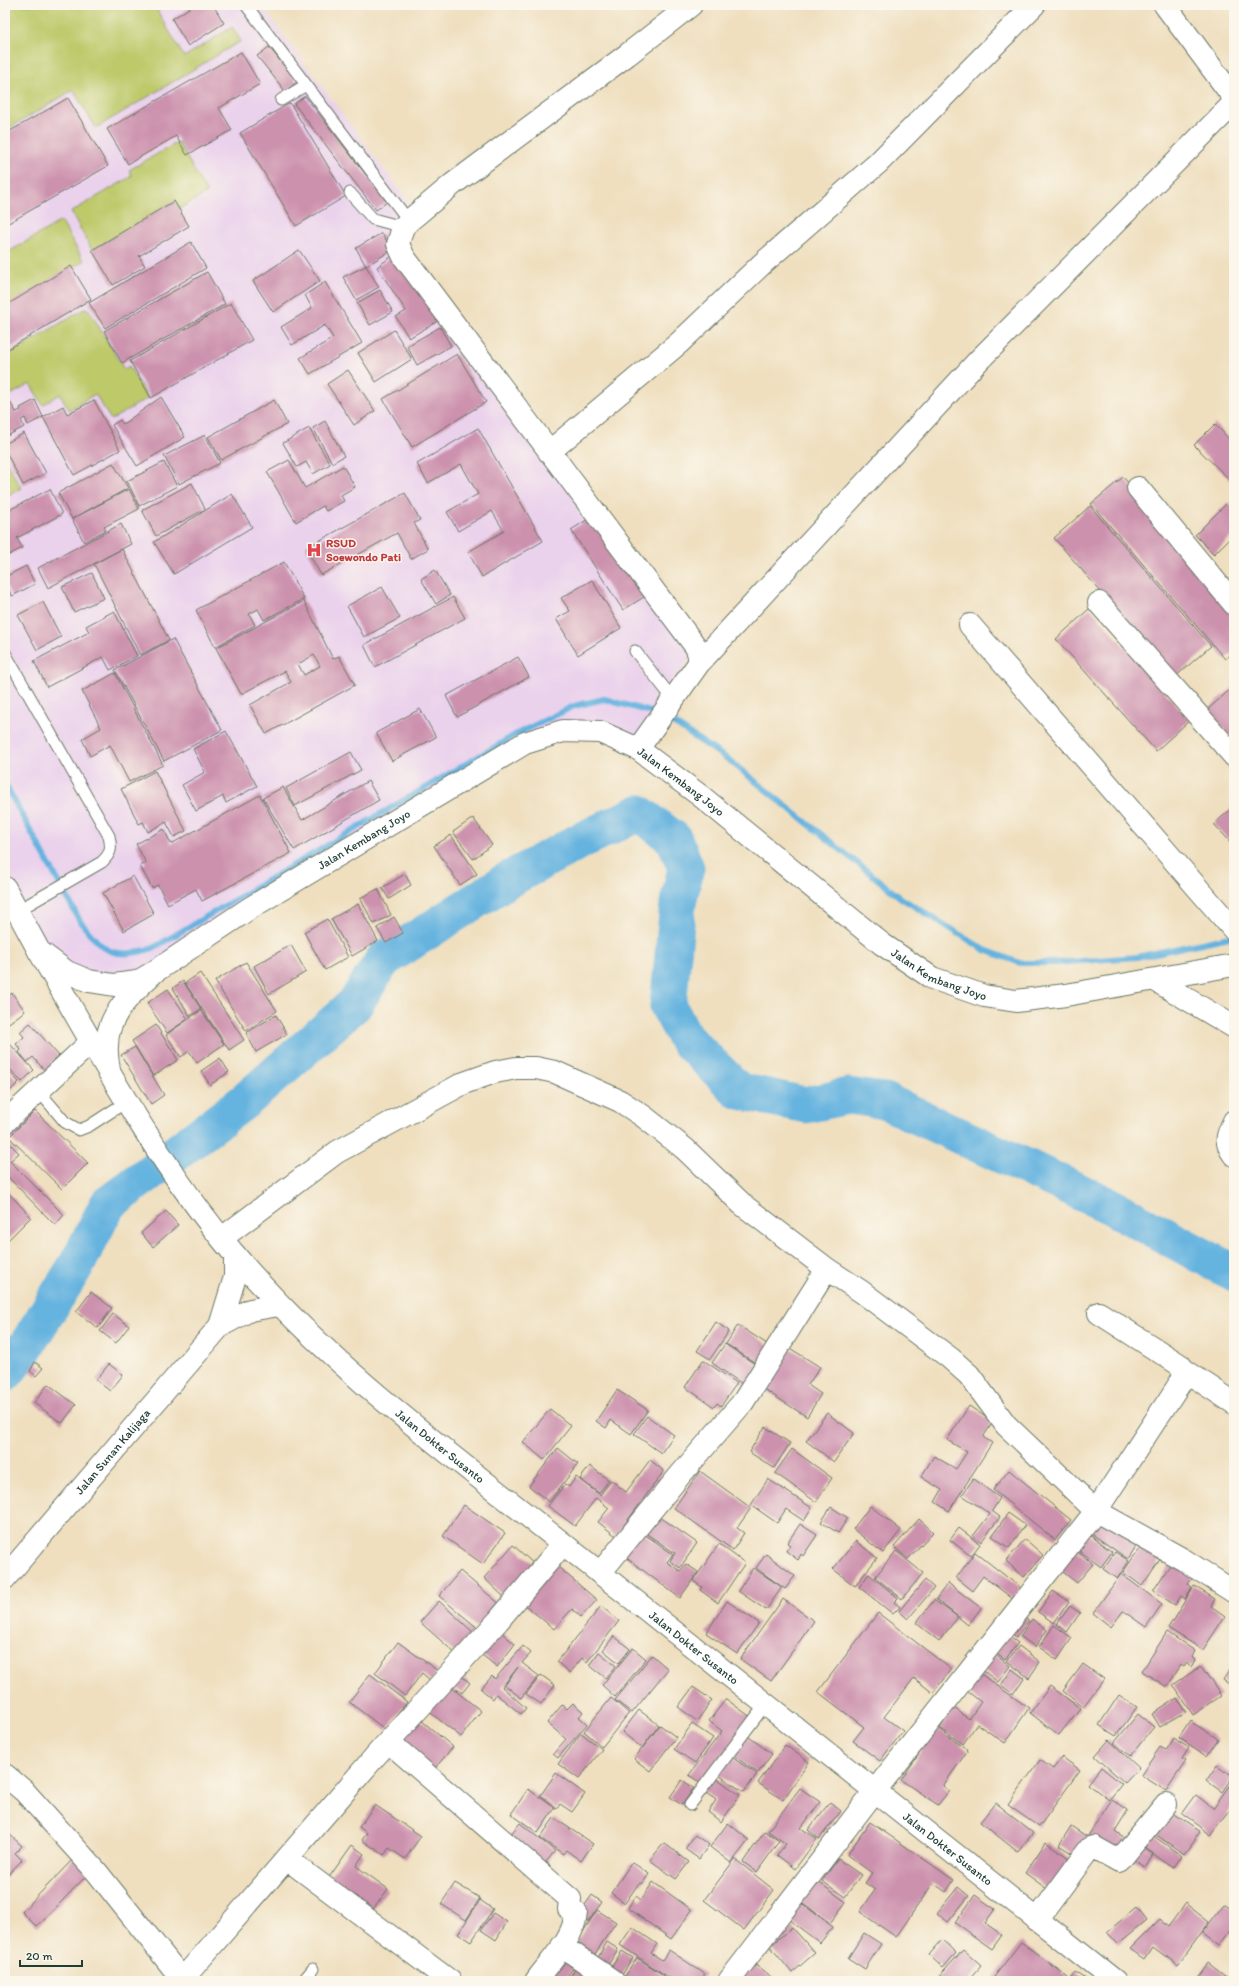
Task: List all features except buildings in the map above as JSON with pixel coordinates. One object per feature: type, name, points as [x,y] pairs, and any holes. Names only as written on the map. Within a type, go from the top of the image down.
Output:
[{"type":"street","points":[[691,5],[627,55],[402,220],[398,244],[404,257],[696,647],[699,655],[698,663]]},
{"type":"street","points":[[549,452],[679,343],[763,263],[878,163],[1034,5]]},
{"type":"street","points":[[1164,5],[1234,98]]},
{"type":"street","points":[[638,749],[698,663],[978,361],[1234,103]]},
{"type":"street","points":[[1138,488],[1234,604]]},
{"type":"street","points":[[1099,603],[1234,756]]},
{"type":"street","points":[[970,625],[1234,930]]},
{"type":"street","name":"Jalan Kembang Joyo","points":[[146,977],[250,908],[525,743],[563,731],[600,732],[638,749],[702,797],[882,944],[932,978],[984,996],[1016,1001],[1066,995],[1234,965]]},
{"type":"street","name":"Jalan Dokter Susanto","points":[[5,888],[39,951],[131,1110],[202,1213],[235,1255],[279,1305],[388,1404],[874,1792],[1115,1981]]},
{"type":"street","points":[[39,951],[67,972],[89,981],[114,985],[146,977]]},
{"type":"street","points":[[109,1073],[107,1045],[109,1031],[122,1004],[146,977]]},
{"type":"street","points":[[1155,980],[1234,1027]]},
{"type":"street","points":[[5,1122],[91,1042]]},
{"type":"street","points":[[222,1238],[292,1184],[337,1152],[464,1083],[495,1072],[536,1068],[555,1072],[620,1101],[643,1116],[685,1149],[743,1205],[827,1269],[862,1292],[950,1358],[969,1375],[1006,1425],[1096,1511],[1184,1560],[1234,1592]]},
{"type":"street","points":[[1234,1121],[1227,1134],[1228,1148],[1234,1156]]},
{"type":"street","name":"Jalan Sunan Kalijaga","points":[[220,1326],[235,1277],[235,1255]]},
{"type":"street","points":[[600,1573],[681,1474],[743,1402],[827,1269]]},
{"type":"street","name":"Jalan Sunan Kalijaga","points":[[5,1578],[220,1326],[250,1310],[279,1305]]},
{"type":"street","points":[[1099,1313],[1180,1365],[1184,1370],[1234,1403]]},
{"type":"street","points":[[729,1981],[874,1792],[1096,1511],[1182,1380],[1184,1370]]},
{"type":"street","points":[[5,1775],[24,1791],[96,1871],[182,1980],[389,1742],[498,1622],[564,1544]]},
{"type":"street","points":[[389,1742],[570,1899],[570,1909],[576,1913],[575,1919],[562,1946],[536,1981]]},
{"type":"street","points":[[1037,1920],[1090,1848],[1094,1847],[1119,1861],[1166,1804]]},
{"type":"street","points":[[287,1858],[450,1981]]},
{"type":"street","points":[[562,1946],[613,1981]]},
{"type":"lane","points":[[246,5],[306,85],[402,220]]},
{"type":"lane","points":[[281,100],[306,85]]},
{"type":"lane","points":[[350,194],[373,219],[402,220]]},
{"type":"lane","points":[[635,651],[673,699]]},
{"type":"lane","points":[[6,656],[109,836],[111,847],[108,857],[102,862],[17,911]]},
{"type":"lane","points":[[38,1090],[65,1122],[80,1130],[131,1110]]},
{"type":"lane","points":[[690,1805],[765,1705]]},
{"type":"lane","points":[[303,1981],[313,1969]]},
{"type":"shaded area","name":"RSUD Soewondo Pati","points":[[5,5],[261,5],[417,213],[400,236],[696,647],[638,749],[563,731],[137,982],[67,972],[5,888]]},
{"type":"green space","points":[[5,5],[167,5],[157,10],[184,57],[232,27],[241,41],[96,128],[73,90],[5,131]]},
{"type":"green space","points":[[178,142],[207,193],[179,209],[174,201],[92,250],[71,212],[132,176],[129,170]]},
{"type":"green space","points":[[61,221],[84,261],[5,307],[5,254]]},
{"type":"green space","points":[[86,308],[89,310],[124,369],[129,366],[148,398],[111,420],[95,394],[69,410],[60,394],[43,405],[30,384],[5,398],[5,356]]},
{"type":"green space","points":[[5,458],[21,488],[5,497]]},
{"type":"green space","points":[[5,1332],[32,1351],[5,1390]]},
{"type":"waterway","points":[[5,784],[80,921],[96,940],[110,951],[118,953],[139,952],[153,948],[515,735],[574,706],[604,699],[654,713],[678,726],[726,758],[901,898],[985,950],[1020,963],[1054,963],[1137,957],[1234,936]]},
{"type":"waterway","points":[[5,1374],[21,1354],[77,1264],[108,1204],[245,1101],[355,1004],[383,960],[506,881],[580,841],[639,813],[674,839],[686,868],[678,903],[668,1006],[686,1039],[739,1091],[806,1105],[848,1096],[885,1101],[1110,1206],[1234,1273]]},
{"type":"place","name":"RSUD Soewondo Pati","points":[[314,550]]}]
